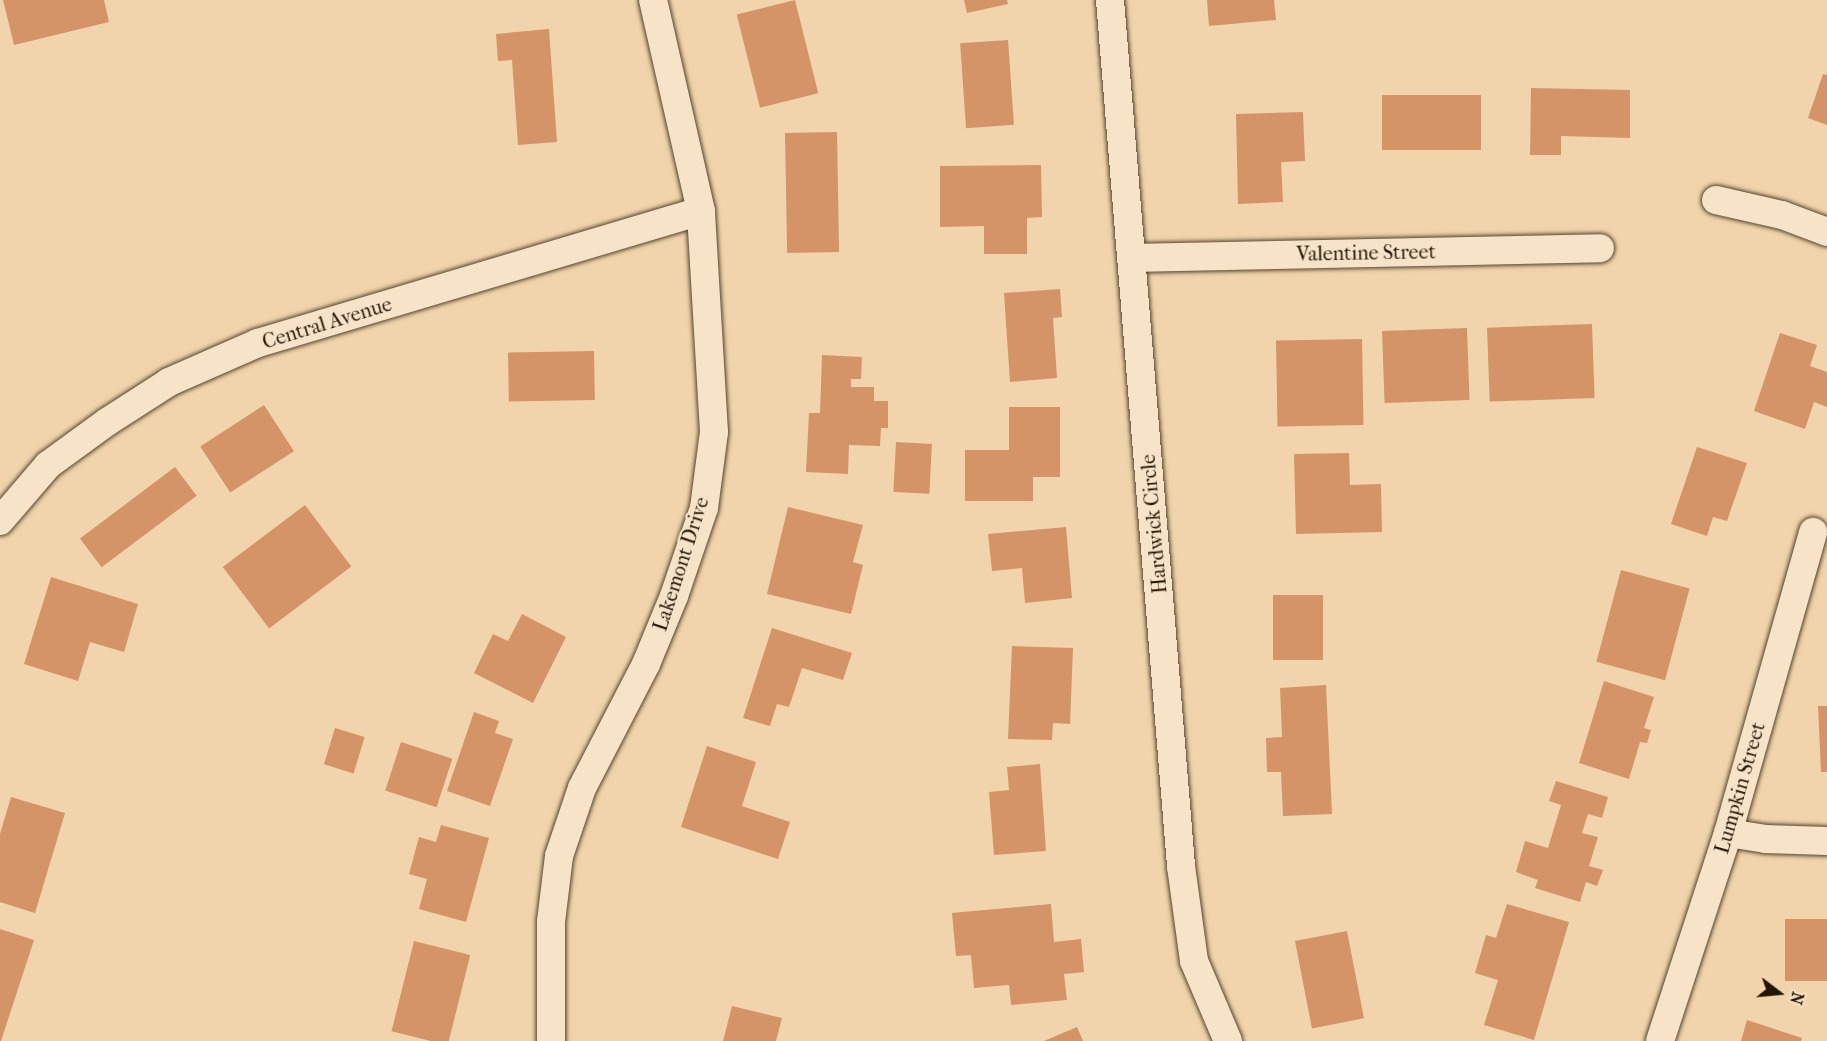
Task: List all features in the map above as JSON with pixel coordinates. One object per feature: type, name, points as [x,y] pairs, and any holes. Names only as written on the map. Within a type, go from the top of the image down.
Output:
[{"type":"street","name":"Lakemont Drive","points":[[551,1041],[551,922],[559,856],[582,788],[645,664],[674,596],[704,508],[714,432],[701,210],[653,0]]},
{"type":"street","name":"Hardwick Circle","points":[[1110,0],[1181,866],[1194,961],[1228,1041]]},
{"type":"street","points":[[1716,200],[1782,215],[1827,232]]},
{"type":"street","name":"Central Avenue","points":[[0,521],[48,465],[107,422],[170,382],[258,343],[701,210]]},
{"type":"street","name":"Valentine Street","points":[[1132,258],[1600,248]]},
{"type":"street","name":"Lumpkin Street","points":[[1660,1041],[1728,833],[1813,532]]},
{"type":"street","points":[[1728,833],[1765,839],[1827,841]]},
{"type":"building","points":[[3,0],[104,0],[109,22],[14,45]]},
{"type":"building","points":[[795,0],[818,93],[760,108],[737,15]]},
{"type":"building","points":[[964,0],[1007,0],[1008,4],[967,13]]},
{"type":"building","points":[[1207,0],[1274,0],[1276,20],[1209,26]]},
{"type":"building","points":[[549,29],[557,142],[518,145],[512,60],[498,61],[496,34]]},
{"type":"building","points":[[1008,40],[1014,125],[966,128],[960,43]]},
{"type":"building","points":[[1823,74],[1827,75],[1827,125],[1808,118]]},
{"type":"building","points":[[1531,88],[1630,90],[1630,138],[1561,136],[1561,155],[1530,155]]},
{"type":"building","points":[[1382,95],[1481,95],[1481,150],[1382,150]]},
{"type":"building","points":[[1303,112],[1305,161],[1281,162],[1283,202],[1238,204],[1236,114]]},
{"type":"building","points":[[837,132],[839,252],[787,253],[785,133]]},
{"type":"building","points":[[1041,165],[1042,217],[1027,218],[1027,254],[984,254],[984,226],[940,227],[940,166]]},
{"type":"building","points":[[1060,289],[1062,317],[1053,318],[1057,378],[1010,382],[1004,293]]},
{"type":"building","points":[[1592,324],[1595,398],[1490,402],[1487,328]]},
{"type":"building","points":[[1467,328],[1470,400],[1385,403],[1382,331]]},
{"type":"building","points":[[1780,333],[1817,345],[1810,366],[1827,372],[1827,407],[1814,402],[1805,429],[1754,411]]},
{"type":"building","points":[[1362,339],[1364,425],[1278,426],[1276,341]]},
{"type":"building","points":[[594,351],[595,400],[509,401],[508,353]]},
{"type":"building","points":[[822,355],[862,357],[861,379],[851,379],[851,387],[874,387],[874,401],[888,401],[888,428],[881,428],[880,446],[849,445],[848,474],[806,472],[809,413],[820,413]]},
{"type":"building","points":[[264,405],[294,451],[230,493],[200,446]]},
{"type":"building","points":[[1009,407],[1060,407],[1060,477],[1033,477],[1033,501],[965,501],[965,450],[1009,450]]},
{"type":"building","points":[[896,442],[932,444],[929,494],[893,492]]},
{"type":"building","points":[[1697,447],[1747,463],[1727,521],[1713,517],[1707,536],[1671,524]]},
{"type":"building","points":[[1349,453],[1350,485],[1381,484],[1382,532],[1296,534],[1294,454]]},
{"type":"building","points":[[175,467],[197,496],[102,567],[80,539]]},
{"type":"building","points":[[305,505],[351,566],[269,628],[223,567]]},
{"type":"building","points":[[788,507],[863,525],[853,562],[863,565],[851,614],[767,594]]},
{"type":"building","points":[[1066,527],[1072,598],[1025,603],[1022,568],[992,571],[988,534]]},
{"type":"building","points":[[1621,570],[1690,588],[1665,680],[1596,662]]},
{"type":"building","points":[[51,577],[138,604],[124,652],[90,642],[78,681],[24,664]]},
{"type":"building","points":[[1273,595],[1323,595],[1323,660],[1273,660]]},
{"type":"building","points":[[522,614],[566,637],[533,703],[474,673],[493,634],[508,641]]},
{"type":"building","points":[[772,628],[852,653],[843,680],[802,668],[789,707],[777,704],[770,726],[743,718]]},
{"type":"building","points":[[1012,646],[1073,648],[1070,724],[1053,723],[1052,740],[1008,739]]},
{"type":"building","points":[[1604,681],[1654,697],[1644,728],[1651,730],[1647,743],[1640,742],[1629,779],[1579,763]]},
{"type":"building","points":[[1326,685],[1332,814],[1283,816],[1281,772],[1267,772],[1266,738],[1282,737],[1280,688]]},
{"type":"building","points":[[1818,706],[1827,706],[1827,772],[1821,772]]},
{"type":"building","points":[[474,712],[499,721],[495,733],[513,739],[490,806],[447,791]]},
{"type":"building","points":[[335,728],[365,737],[354,773],[324,764]]},
{"type":"building","points":[[401,742],[452,759],[437,807],[385,791]]},
{"type":"building","points":[[707,746],[756,762],[742,806],[790,822],[778,859],[681,827]]},
{"type":"building","points":[[1040,764],[1046,851],[994,855],[989,792],[1009,790],[1007,767]]},
{"type":"building","points":[[1556,781],[1608,797],[1602,818],[1588,814],[1582,833],[1598,837],[1589,866],[1603,870],[1597,886],[1586,882],[1580,902],[1535,888],[1538,880],[1516,872],[1525,841],[1548,848],[1561,805],[1549,801]]},
{"type":"building","points":[[11,797],[65,813],[35,913],[0,902],[0,834]]},
{"type":"building","points":[[441,825],[489,838],[466,922],[419,909],[427,879],[409,874],[419,837],[436,842]]},
{"type":"building","points":[[1051,904],[1054,942],[1081,939],[1084,972],[1064,974],[1067,1000],[1011,1005],[1009,985],[974,988],[971,955],[956,956],[952,913]]},
{"type":"building","points":[[1507,904],[1569,922],[1534,1040],[1484,1025],[1498,980],[1475,973],[1486,935],[1496,938]]},
{"type":"building","points":[[1785,919],[1827,919],[1827,981],[1785,981]]},
{"type":"building","points":[[0,929],[34,940],[1,1041],[0,1041]]},
{"type":"building","points":[[1347,931],[1364,1018],[1312,1028],[1295,941]]},
{"type":"building","points":[[414,941],[470,955],[449,1041],[431,1041],[392,1031]]},
{"type":"building","points":[[732,1006],[782,1018],[776,1041],[723,1041]]},
{"type":"building","points":[[1747,1020],[1802,1038],[1801,1041],[1741,1041]]},
{"type":"building","points":[[1077,1027],[1083,1041],[1044,1041]]}]
